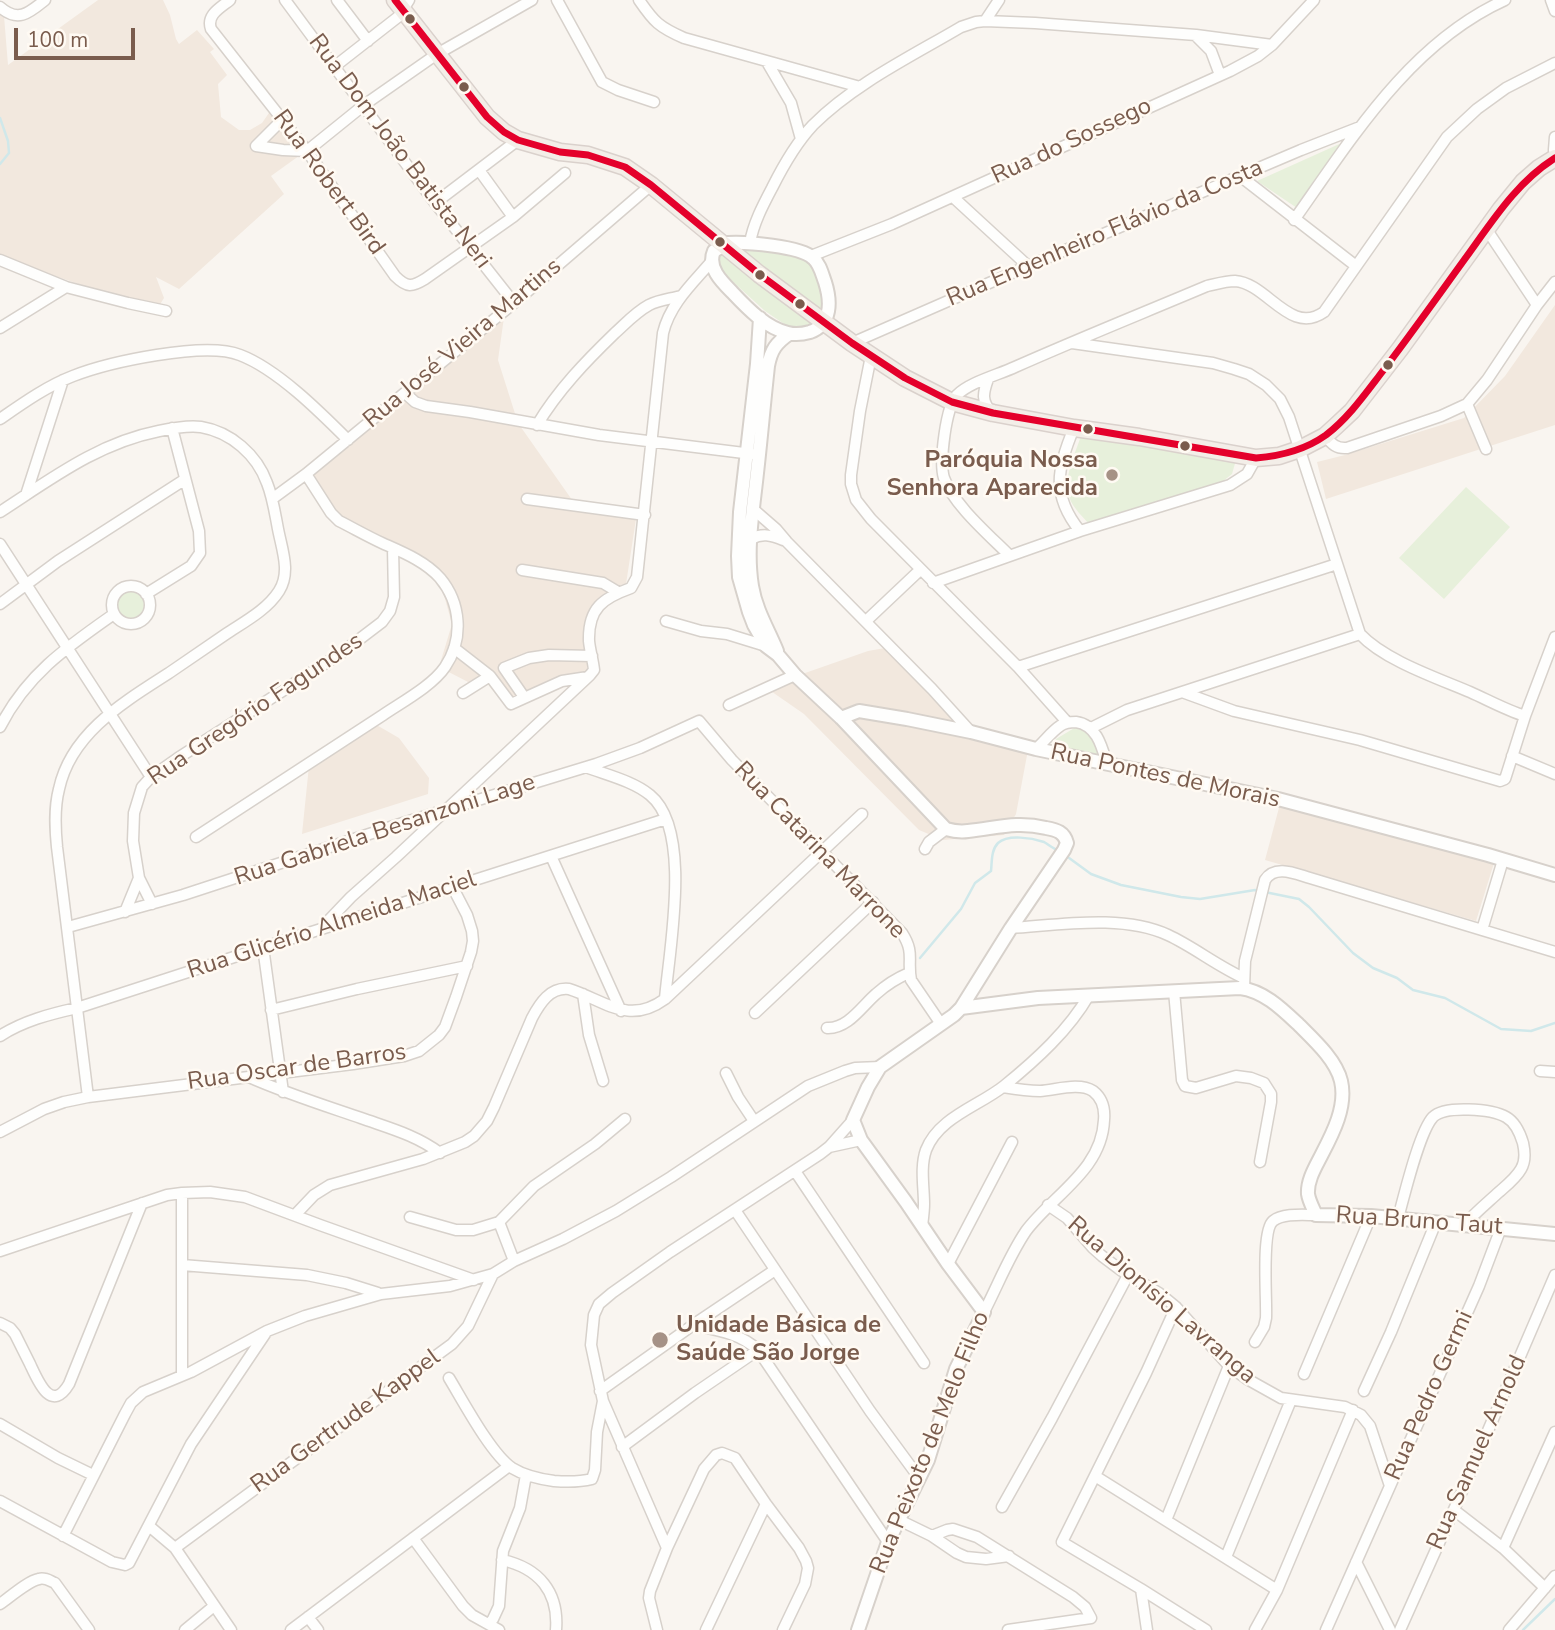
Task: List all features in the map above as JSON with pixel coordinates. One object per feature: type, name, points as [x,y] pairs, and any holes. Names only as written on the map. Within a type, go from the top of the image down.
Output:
[{"type":"main road","points":[[403,4],[437,54],[487,117],[504,132],[518,140],[560,152],[588,155],[625,167],[824,323],[905,378],[951,402],[993,413],[1249,456],[1279,456],[1300,449],[1325,436],[1352,411],[1501,209],[1523,182],[1555,156]]},
{"type":"street","points":[[0,7],[11,15],[19,16],[45,0]]},
{"type":"street","name":"Rua Robert Bird","points":[[230,0],[210,19],[211,29],[283,119],[402,283],[415,285],[513,217],[565,173]]},
{"type":"street","name":"Rua Dom João Batista Neri","points":[[285,0],[435,203],[514,303]]},
{"type":"street","points":[[337,0],[368,41]]},
{"type":"street","points":[[283,119],[256,146],[307,151],[364,105],[437,54],[531,0]]},
{"type":"street","points":[[557,0],[602,82],[654,102]]},
{"type":"street","points":[[639,0],[654,22],[684,38],[860,87]]},
{"type":"street","points":[[985,21],[999,0]]},
{"type":"street","name":"Rua do Sossego","points":[[811,256],[953,197],[1258,56],[1272,45],[1314,0]]},
{"type":"street","points":[[1294,220],[1387,92],[1427,52],[1465,22],[1505,0]]},
{"type":"street","points":[[1551,0],[1555,10]]},
{"type":"street","points":[[334,67],[368,41],[403,4]]},
{"type":"street","points":[[750,243],[764,203],[787,160],[813,125],[860,87],[961,27],[985,21],[1196,35],[1272,45]]},
{"type":"street","points":[[1196,35],[1211,51],[1220,75]]},
{"type":"street","points":[[767,62],[791,103],[802,139]]},
{"type":"street","points":[[1009,555],[956,498],[944,476],[942,457],[951,402],[963,390],[1207,286],[1235,281],[1248,284],[1297,318],[1309,319],[1317,316],[1324,312],[1447,137],[1477,109],[1506,88],[1555,63]]},
{"type":"street","name":"Rua Engenheiro Flávio da Costa","points":[[852,343],[1360,127]]},
{"type":"street","points":[[1555,137],[1555,156]]},
{"type":"street","points":[[435,203],[518,140]]},
{"type":"street","points":[[479,170],[513,217]]},
{"type":"street","points":[[1240,176],[1356,266]]},
{"type":"street","name":"Rua José Vieira Martins","points":[[272,499],[514,303],[651,186]]},
{"type":"street","points":[[953,197],[1028,266]]},
{"type":"street","points":[[1487,230],[1536,305]]},
{"type":"street","points":[[324,928],[340,907],[591,674],[592,656],[589,643],[594,611],[609,597],[631,588],[637,578],[663,333],[681,296],[711,262],[714,251],[728,243],[750,243],[811,256],[819,265],[826,286],[829,302],[824,323],[809,332],[789,334],[760,318],[729,289],[711,262]]},
{"type":"street","points":[[0,260],[66,287],[166,311]]},
{"type":"street","points":[[1325,436],[1339,449],[1347,448],[1441,416],[1467,404],[1488,380],[1536,305],[1555,282]]},
{"type":"street","points":[[0,328],[66,287]]},
{"type":"street","points":[[537,425],[552,402],[586,362],[628,321],[650,305],[681,296]]},
{"type":"street","points":[[667,1548],[601,1396],[591,1345],[594,1315],[599,1304],[637,1275],[828,1147],[853,1120],[880,1067],[961,1008],[1067,845],[1064,835],[1058,831],[1033,825],[1016,824],[969,831],[946,829],[779,655],[760,615],[750,570],[753,454],[762,365],[760,318]]},
{"type":"street","points":[[762,365],[779,341],[789,334]]},
{"type":"street","points":[[1071,343],[1213,363],[1249,374],[1266,385],[1280,399],[1289,416],[1360,634],[1367,641],[1429,675],[1525,716]]},
{"type":"street","points":[[0,419],[47,388],[103,366],[195,350],[227,351],[257,363],[281,380],[348,440]]},
{"type":"street","points":[[871,356],[851,475],[856,500],[920,570],[1018,667],[1067,722]]},
{"type":"street","points":[[988,379],[983,394],[984,402],[993,413]]},
{"type":"street","points":[[26,495],[63,380]]},
{"type":"street","points":[[405,393],[415,402],[426,406],[652,442],[753,454]]},
{"type":"street","points":[[1467,404],[1486,449]]},
{"type":"street","points":[[0,512],[110,445],[152,432],[199,427],[230,438],[259,466],[272,499],[285,573],[284,581],[272,600],[234,629],[110,712],[94,727],[70,758],[59,788],[55,827],[88,1097]]},
{"type":"street","points":[[146,594],[191,566],[200,553],[199,531],[172,428]]},
{"type":"street","points":[[1074,428],[1063,452],[1059,487],[1068,513],[1080,531]]},
{"type":"street","points":[[753,454],[740,512],[739,578],[748,612],[766,646]]},
{"type":"street","points":[[933,583],[1080,531],[1230,485],[1247,474],[1249,456]]},
{"type":"street","points":[[196,837],[428,684],[440,674],[454,648],[459,629],[455,603],[439,576],[423,564],[339,521],[306,474]]},
{"type":"street","points":[[0,604],[58,561],[184,480]]},
{"type":"street","points":[[527,499],[645,515]]},
{"type":"street","points":[[753,509],[866,621],[971,732]]},
{"type":"street","points":[[751,539],[765,534],[786,542]]},
{"type":"street","points":[[0,544],[151,777]]},
{"type":"street","name":"Rua Gregório Fagundes","points":[[152,904],[139,878],[133,841],[134,813],[142,787],[151,777],[340,654],[382,622],[390,611],[394,597],[393,548]]},
{"type":"street","points":[[1018,667],[1337,564]]},
{"type":"street","points":[[522,570],[603,583],[618,592]]},
{"type":"street","points":[[866,621],[920,570]]},
{"type":"street","points":[[132,587],[146,594],[149,609],[141,621],[126,624],[114,614],[113,598],[117,592],[132,587]]},
{"type":"street","points":[[0,727],[11,706],[50,661],[114,614]]},
{"type":"street","points":[[666,621],[701,631],[727,634],[766,646],[779,655]]},
{"type":"street","points":[[1091,728],[1127,710],[1360,634]]},
{"type":"street","points":[[1182,692],[1234,711],[1371,743],[1500,780],[1505,779],[1525,716],[1555,638]]},
{"type":"street","points":[[454,648],[490,676],[511,704],[562,681],[591,674]]},
{"type":"street","points":[[524,698],[504,668],[549,655],[592,656]]},
{"type":"street","points":[[729,705],[795,674]]},
{"type":"street","points":[[463,693],[490,676]]},
{"type":"street","name":"Rua Pontes de Morais","points":[[841,718],[859,711],[907,719],[971,732],[1036,750],[1278,799],[1555,875]]},
{"type":"street","name":"Rua Gabriela Besanzoni Lage","points":[[68,927],[238,878],[586,767],[631,752],[699,721]]},
{"type":"street","name":"Rua Catarina Marrone","points":[[699,721],[732,760],[902,933],[908,943],[911,980],[941,1024]]},
{"type":"street","points":[[1036,750],[1059,726],[1067,722],[1080,723],[1091,728],[1107,764]]},
{"type":"street","points":[[1512,756],[1555,774]]},
{"type":"street","points":[[586,767],[644,790],[661,807],[666,819],[674,855],[676,893],[665,999]]},
{"type":"street","points":[[295,1215],[314,1195],[330,1185],[440,1153],[474,1136],[487,1121],[526,1030],[548,995],[563,988],[621,1011],[642,1010],[654,1006],[665,999],[862,814]]},
{"type":"street","name":"Rua Glicério Almeida Maciel","points":[[0,1036],[11,1029],[54,1013],[77,1008],[666,819]]},
{"type":"street","points":[[925,849],[929,842],[946,829]]},
{"type":"street","points":[[551,856],[621,1011]]},
{"type":"street","points":[[1482,930],[1503,860]]},
{"type":"street","points":[[1244,983],[1245,961],[1263,890],[1268,875],[1276,871],[1555,952]]},
{"type":"street","points":[[125,912],[139,878]]},
{"type":"street","name":"Rua Oscar de Barros","points":[[0,1132],[44,1109],[88,1097],[385,1059],[419,1051],[445,1027],[473,941],[467,915],[453,888]]},
{"type":"street","points":[[755,1013],[873,902]]},
{"type":"street","points":[[1011,928],[1120,923],[1164,933],[1181,941],[1261,994],[1289,1016],[1327,1056],[1341,1080],[1339,1114],[1309,1185],[1310,1201],[1316,1215]]},
{"type":"street","points":[[262,947],[283,1092]]},
{"type":"street","points":[[271,1010],[467,966]]},
{"type":"street","points":[[827,1028],[846,1022],[890,983],[909,973]]},
{"type":"street","points":[[961,1008],[1038,998],[1174,991],[1244,983]]},
{"type":"street","points":[[1174,991],[1182,1080],[1185,1086],[1196,1088],[1236,1076],[1257,1080],[1269,1089],[1271,1102],[1260,1162]]},
{"type":"street","points":[[583,994],[589,1035],[603,1082]]},
{"type":"street","points":[[922,1226],[925,1152],[931,1140],[939,1129],[1003,1087],[1057,1036],[1089,995]]},
{"type":"street","points":[[63,1536],[124,1414],[137,1396],[218,1358],[267,1331],[305,1316],[380,1294],[450,1286],[493,1275],[514,1261],[617,1211],[794,1094],[820,1080],[855,1069],[880,1067]]},
{"type":"street","points":[[1540,1070],[1555,1072]]},
{"type":"street","points":[[726,1073],[754,1121]]},
{"type":"street","points":[[248,1077],[283,1092],[407,1134],[440,1153]]},
{"type":"street","name":"Rua Peixoto de Melo Filho","points":[[858,1630],[888,1542],[920,1479],[935,1440],[956,1369],[1024,1234],[1048,1205],[1079,1176],[1095,1155],[1104,1128],[1102,1102],[1087,1088],[1039,1091],[1003,1087]]},
{"type":"street","points":[[1398,1219],[1421,1142],[1432,1119],[1446,1111],[1494,1112],[1505,1116],[1518,1129],[1524,1161],[1514,1178],[1464,1226]]},
{"type":"street","points":[[410,1217],[456,1230],[473,1230],[499,1222],[534,1186],[596,1144],[625,1119]]},
{"type":"street","points":[[853,1120],[861,1140],[984,1312]]},
{"type":"street","points":[[828,1147],[861,1140]]},
{"type":"street","points":[[948,1264],[1012,1142]]},
{"type":"street","points":[[794,1171],[924,1363]]},
{"type":"street","points":[[906,1202],[922,1188]]},
{"type":"street","points":[[0,1251],[167,1195],[210,1192],[238,1195],[474,1280]]},
{"type":"street","points":[[182,1193],[182,1375]]},
{"type":"street","points":[[0,1323],[15,1334],[42,1389],[53,1396],[62,1393],[69,1384],[142,1203]]},
{"type":"street","name":"Rua Dionísio Lavranga","points":[[1048,1205],[1067,1219],[1093,1248],[1176,1307],[1230,1366],[1269,1393],[1291,1400],[1353,1410]]},
{"type":"street","points":[[735,1210],[863,1400],[920,1479]]},
{"type":"street","points":[[1304,1374],[1371,1216]]},
{"type":"street","name":"Rua Bruno Taut","points":[[1255,1342],[1266,1318],[1267,1233],[1271,1222],[1282,1217],[1371,1216],[1555,1234]]},
{"type":"street","points":[[499,1222],[514,1261]]},
{"type":"street","points":[[1364,1391],[1436,1222]]},
{"type":"street","name":"Rua Pedro Germi","points":[[1326,1630],[1479,1286],[1501,1228]]},
{"type":"street","points":[[182,1265],[307,1275],[380,1294]]},
{"type":"street","points":[[449,1378],[482,1432],[509,1466],[526,1475],[559,1481],[592,1479],[601,1396],[693,1325],[775,1270]]},
{"type":"street","name":"Rua Gertrude Kappel","points":[[174,1548],[453,1344],[472,1320],[493,1275]]},
{"type":"street","points":[[1002,1507],[1128,1275]]},
{"type":"street","name":"Rua Samuel Arnold","points":[[1400,1630],[1555,1275]]},
{"type":"street","points":[[1176,1307],[1062,1542],[1206,1630]]},
{"type":"street","points":[[693,1325],[741,1337],[758,1350],[888,1542]]},
{"type":"street","points":[[0,1501],[112,1562],[125,1565],[133,1558],[191,1444],[267,1331]]},
{"type":"street","points":[[622,1447],[758,1350]]},
{"type":"street","points":[[1166,1520],[1230,1366]]},
{"type":"street","points":[[1226,1557],[1291,1400]]},
{"type":"street","points":[[1255,1630],[1277,1590],[1353,1410],[1362,1415],[1370,1426],[1390,1486]]},
{"type":"street","points":[[0,1424],[93,1475]]},
{"type":"street","points":[[1503,1548],[1555,1432]]},
{"type":"street","points":[[657,1630],[649,1598],[650,1591],[704,1469],[716,1455],[722,1453],[735,1458],[806,1561],[808,1568],[805,1584],[783,1630]]},
{"type":"street","points":[[291,1630],[509,1466]]},
{"type":"street","points":[[489,1624],[497,1614],[499,1606],[504,1546],[520,1508],[526,1475]]},
{"type":"street","points":[[1095,1476],[1277,1590]]},
{"type":"street","points":[[706,1630],[766,1504]]},
{"type":"street","points":[[1454,1510],[1503,1548],[1545,1588]]},
{"type":"street","points":[[899,1520],[966,1557],[986,1559],[1009,1556]]},
{"type":"street","points":[[149,1527],[174,1548],[231,1630]]},
{"type":"street","points":[[932,1536],[953,1530],[977,1537],[1080,1602],[1091,1618],[1008,1630]]},
{"type":"street","points":[[413,1538],[463,1606],[472,1615],[499,1630]]},
{"type":"street","points":[[502,1560],[528,1570],[547,1587],[554,1604],[556,1630]]},
{"type":"street","points":[[1356,1562],[1390,1630]]},
{"type":"street","points":[[1509,1630],[1555,1576]]},
{"type":"street","points":[[0,1604],[39,1578],[50,1580],[89,1630]]},
{"type":"street","points":[[1141,1589],[1147,1630]]},
{"type":"street","points":[[185,1630],[215,1606]]},
{"type":"street","points":[[308,1617],[318,1630]]},
{"type":"shaded area","points":[[98,0],[163,0],[179,44],[197,30],[214,49],[210,52],[227,75],[218,84],[221,117],[239,130],[250,130],[262,123],[271,110],[303,153],[271,176],[284,194],[179,289],[156,277],[164,298],[159,306],[128,301],[0,257],[0,12],[4,16],[8,65]]},
{"type":"shaded area","points":[[506,303],[498,360],[518,423],[577,507],[636,519],[626,584],[611,587],[587,614],[587,672],[583,677],[509,709],[481,676],[470,683],[439,667],[452,624],[442,588],[419,563],[328,516],[298,474]]},
{"type":"shaded area","points":[[1555,305],[1555,425],[1326,499],[1317,462],[1464,418],[1505,376]]},
{"type":"shaded area","points":[[885,648],[949,714],[955,730],[1028,750],[1016,814],[1004,835],[943,840],[919,830],[804,714],[765,687],[868,651]]},
{"type":"shaded area","points":[[368,720],[399,738],[429,778],[428,794],[302,834],[310,756]]},
{"type":"shaded area","points":[[1280,804],[1494,863],[1476,921],[1265,860]]},
{"type":"green space","points":[[1346,141],[1297,208],[1257,181]]},
{"type":"green space","points":[[747,245],[808,257],[819,282],[823,303],[810,328],[796,329],[787,326],[765,311],[720,270],[717,257],[723,252]]},
{"type":"green space","points":[[1081,436],[1236,460],[1232,474],[1222,482],[1090,525],[1073,505],[1068,490],[1070,466]]},
{"type":"green space","points":[[1466,487],[1510,527],[1444,599],[1399,558]]},
{"type":"green space","points":[[130,591],[140,595],[144,605],[140,615],[130,619],[120,615],[116,605],[120,595]]},
{"type":"green space","points":[[1076,727],[1093,735],[1100,756],[1053,747],[1056,739]]},
{"type":"waterway","points":[[0,118],[9,153],[0,164]]},
{"type":"waterway","points":[[920,958],[961,909],[975,883],[991,871],[993,853],[998,843],[1008,838],[1027,838],[1044,842],[1059,851]]},
{"type":"waterway","points":[[1065,855],[1091,874],[1121,885],[1181,897],[1200,899],[1255,890],[1299,899],[1353,953],[1373,968],[1397,978],[1413,990],[1445,998],[1501,1029],[1531,1031],[1555,1023]]},
{"type":"waterway","points":[[1523,1630],[1555,1599]]},
{"type":"transit line","points":[[395,0],[487,117],[504,132],[518,140],[560,152],[588,155],[625,167],[651,185],[759,274],[852,343],[905,378],[952,402],[993,413],[1256,458],[1284,454],[1301,448],[1326,435],[1341,422],[1361,400],[1506,202],[1529,178],[1555,158]]},
{"type":"place","name":"Paróquia Nossa Senhora Aparecida","points":[[1112,475]]},
{"type":"place","name":"Unidade Básica de Saúde São Jorge","points":[[660,1340]]}]
